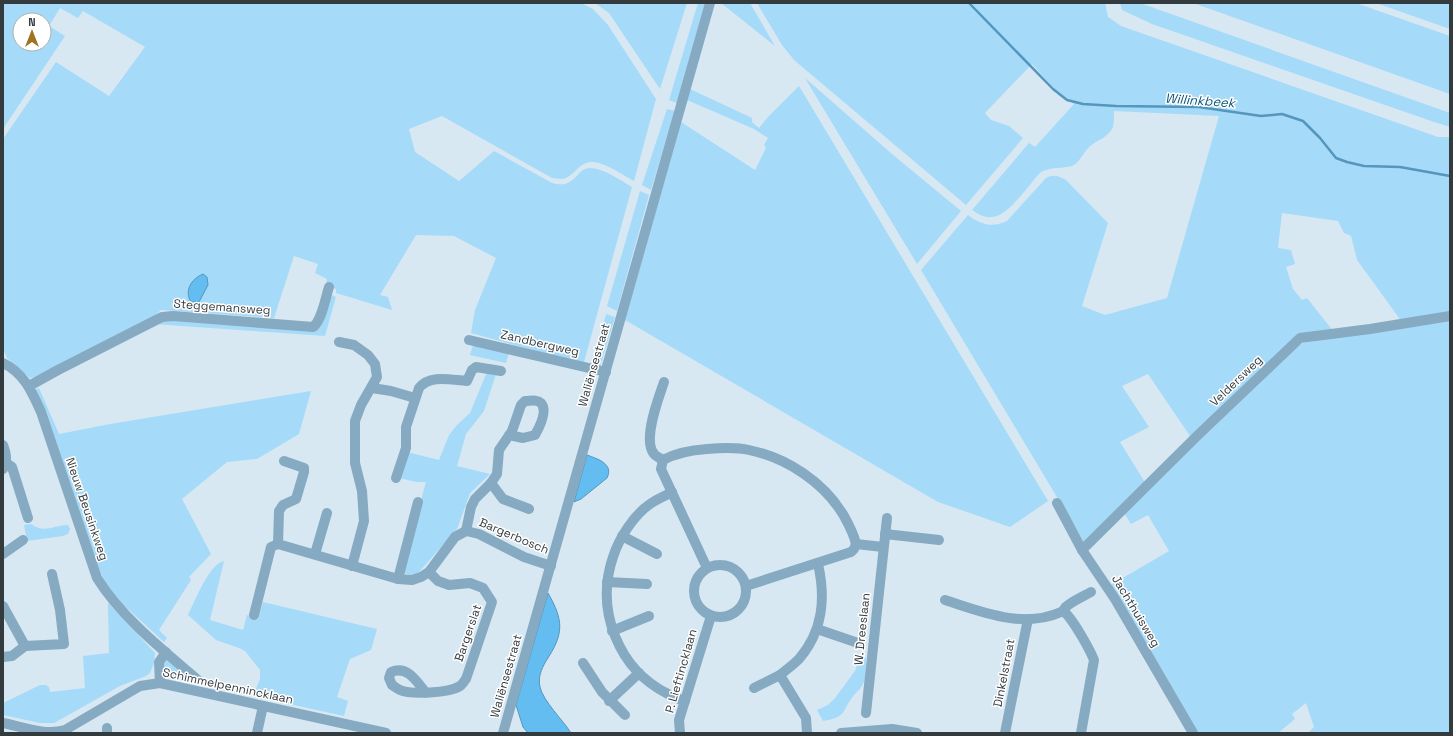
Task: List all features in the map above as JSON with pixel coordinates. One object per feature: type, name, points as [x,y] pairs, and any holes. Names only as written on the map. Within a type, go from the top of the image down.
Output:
[{"type":"street","name":"Waliënsestraat","points":[[503,733],[710,3]]},
{"type":"street","name":"Steggemansweg","points":[[29,386],[162,317],[173,316],[313,327],[320,318],[329,287]]},
{"type":"street","name":"Veldersweg","points":[[1082,550],[1198,435],[1300,338],[1370,329],[1450,316]]},
{"type":"street","name":"Zandbergweg","points":[[469,340],[606,372]]},
{"type":"street","points":[[339,342],[354,345],[368,355],[375,364],[377,377],[361,405],[355,421],[355,463],[362,491],[364,521],[352,566]]},
{"type":"street","name":"Nieuw Beusinkweg","points":[[5,362],[22,377],[29,386],[40,412],[97,578],[105,591],[128,616],[198,680]]},
{"type":"street","points":[[396,478],[406,448],[406,427],[415,398],[422,384],[430,379],[467,381],[472,370],[476,367],[501,371]]},
{"type":"street","points":[[663,460],[654,454],[649,440],[651,427],[664,382]]},
{"type":"street","points":[[372,388],[415,398]]},
{"type":"street","points":[[509,435],[499,450],[498,474],[491,483],[503,500],[529,509]]},
{"type":"street","points":[[3,445],[6,454],[5,466],[12,467],[28,518]]},
{"type":"street","points":[[663,460],[671,456],[697,450],[721,448],[749,450],[783,461],[804,474],[823,488],[838,507],[854,537],[856,544],[851,552],[818,564],[746,586]]},
{"type":"street","points":[[663,460],[661,469],[708,568]]},
{"type":"street","points":[[254,615],[271,547],[278,544],[279,511],[283,505],[296,499],[304,472],[304,468],[284,462]]},
{"type":"street","name":"Bargerbosch","points":[[278,544],[398,579],[412,580],[429,572],[456,537],[466,530],[471,507],[475,499],[491,483]]},
{"type":"street","points":[[672,492],[650,504],[632,522],[622,536],[615,550],[609,569],[606,599],[612,631],[621,649],[639,673],[667,694],[685,701]]},
{"type":"street","points":[[398,579],[418,502]]},
{"type":"street","name":"Jachthuisweg","points":[[1057,504],[1082,550],[1115,599],[1193,733]]},
{"type":"street","points":[[314,554],[327,514]]},
{"type":"street","name":"W. Dreeslaan","points":[[866,713],[887,518]]},
{"type":"street","name":"Bargerbosch","points":[[466,530],[479,534],[524,557],[551,566]]},
{"type":"street","points":[[885,534],[939,540]]},
{"type":"street","points":[[622,536],[657,554]]},
{"type":"street","points":[[3,554],[23,540]]},
{"type":"street","points":[[856,544],[884,547]]},
{"type":"street","points":[[754,688],[780,676],[798,660],[813,639],[823,604],[822,580],[818,564]]},
{"type":"street","points":[[717,565],[726,566],[735,570],[742,577],[746,586],[746,597],[741,607],[732,614],[722,617],[711,616],[702,611],[696,603],[693,593],[695,583],[700,574],[708,568],[717,565]]},
{"type":"street","name":"Bargerslat","points":[[426,693],[452,689],[460,686],[466,679],[492,602],[483,588],[470,583],[449,585],[438,581],[429,572]]},
{"type":"street","points":[[3,657],[12,656],[25,646],[64,644],[60,610],[52,574]]},
{"type":"street","points":[[607,582],[647,584]]},
{"type":"street","points":[[945,600],[994,615],[1028,619],[1052,615],[1063,611],[1066,607],[1091,592]]},
{"type":"street","points":[[3,606],[25,646]]},
{"type":"street","points":[[1063,611],[1073,623],[1094,660],[1081,733]]},
{"type":"street","points":[[612,631],[649,616]]},
{"type":"street","name":"P. Lieftincklaan","points":[[680,733],[679,720],[711,616]]},
{"type":"street","name":"Dinkelstraat","points":[[1005,733],[1028,619]]},
{"type":"street","points":[[817,629],[858,643]]},
{"type":"street","points":[[160,683],[159,662],[166,652]]},
{"type":"street","points":[[583,663],[594,682],[609,701],[625,715]]},
{"type":"street","points":[[609,701],[639,673]]},
{"type":"street","points":[[780,676],[806,718],[807,733]]},
{"type":"street","name":"Schimmelpennincklaan","points":[[3,723],[44,732],[58,732],[65,730],[140,686],[160,683],[386,733]]},
{"type":"street","points":[[257,733],[263,706]]},
{"type":"street","points":[[841,733],[892,729],[917,733]]},
{"type":"shaded area","points":[[3,3],[581,3],[593,9],[608,25],[656,99],[634,181],[607,166],[596,162],[583,165],[566,178],[552,178],[442,116],[409,129],[415,152],[459,181],[494,151],[552,183],[566,183],[571,181],[582,171],[591,168],[607,173],[632,187],[584,362],[562,358],[471,333],[475,310],[496,258],[454,236],[416,235],[380,295],[388,297],[392,310],[336,293],[336,289],[326,286],[327,279],[315,273],[318,264],[294,256],[274,318],[161,310],[152,318],[35,377],[30,378],[7,358],[3,348],[3,139],[56,62],[109,96],[145,47],[83,11],[78,18],[60,8],[52,21],[52,12],[12,12],[12,52],[52,52],[52,28],[65,36],[3,129]]},
{"type":"shaded area","points":[[595,3],[687,3],[660,89],[609,13]]},
{"type":"shaded area","points":[[698,3],[705,3],[677,103],[669,100]]},
{"type":"shaded area","points":[[721,3],[750,3],[775,46]]},
{"type":"shaded area","points":[[757,3],[1105,3],[1108,17],[1121,26],[1438,137],[1450,137],[1450,313],[1402,322],[1357,260],[1351,236],[1344,233],[1338,221],[1282,213],[1278,248],[1291,250],[1295,264],[1286,267],[1293,289],[1302,300],[1307,298],[1334,332],[1308,335],[1192,439],[1148,374],[1122,386],[1149,427],[1120,442],[1146,484],[1085,544],[921,270],[968,215],[977,221],[991,225],[1007,221],[1046,178],[1056,176],[1066,180],[1108,223],[1082,306],[1105,315],[1167,298],[1219,116],[1114,111],[1113,127],[1109,133],[1089,147],[1075,164],[1069,167],[1050,169],[1041,172],[1005,212],[998,216],[984,216],[972,210],[1029,143],[1035,147],[1074,104],[1058,93],[1032,64],[985,113],[991,120],[1009,126],[1023,138],[966,205],[794,60],[782,45]]},
{"type":"shaded area","points":[[1120,3],[1140,3],[1450,113],[1450,127],[1152,24],[1122,10]]},
{"type":"shaded area","points":[[1193,3],[1356,3],[1450,36],[1450,94]]},
{"type":"shaded area","points":[[1376,3],[1450,3],[1450,29]]},
{"type":"shaded area","points":[[805,78],[892,154],[961,211],[917,264]]},
{"type":"shaded area","points":[[799,86],[1048,501],[1010,527],[938,502],[625,320],[681,122],[755,170],[766,148],[764,145],[768,138],[754,129],[687,100],[690,89],[752,118],[752,122],[759,128]]},
{"type":"shaded area","points":[[667,109],[675,111],[651,190],[642,185]]},
{"type":"shaded area","points":[[640,191],[649,195],[617,311],[607,306]]},
{"type":"shaded area","points":[[203,274],[207,277],[208,285],[199,302],[191,302],[188,294],[190,286],[195,279]]},
{"type":"shaded area","points":[[327,293],[336,297],[325,336],[154,324],[166,317],[313,327]]},
{"type":"shaded area","points":[[606,314],[615,317],[600,367],[593,365]]},
{"type":"shaded area","points":[[1450,319],[1450,733],[1308,733],[1314,727],[1306,703],[1292,714],[1295,719],[1278,733],[1198,733],[1109,586],[1169,551],[1148,515],[1131,524],[1124,513],[1294,348],[1303,343]]},
{"type":"shaded area","points":[[473,345],[509,353],[506,363],[470,355]]},
{"type":"shaded area","points":[[487,372],[496,374],[484,411],[466,434],[457,466],[490,474],[471,492],[457,529],[419,572],[412,575],[401,572],[426,482],[416,482],[399,478],[407,452],[439,460],[449,435],[470,413]]},
{"type":"shaded area","points":[[39,388],[59,434],[110,424],[311,391],[299,434],[257,459],[227,462],[182,499],[211,554],[189,577],[191,580],[159,630],[167,638],[164,642],[116,598],[108,588],[100,572],[34,390]]},
{"type":"shaded area","points":[[587,455],[604,463],[607,466],[609,473],[607,478],[581,499],[574,502]]},
{"type":"shaded area","points":[[31,524],[45,529],[68,525],[70,529],[68,534],[63,536],[27,541],[24,525]]},
{"type":"shaded area","points":[[224,561],[210,620],[243,630],[247,615],[258,619],[263,602],[377,629],[371,650],[350,659],[337,697],[348,701],[344,716],[253,696],[260,679],[260,670],[245,651],[216,640],[188,615],[208,576],[218,564]]},
{"type":"shaded area","points":[[548,593],[557,612],[560,627],[556,643],[541,671],[539,680],[540,687],[549,704],[571,733],[528,733],[523,727],[516,705]]},
{"type":"shaded area","points":[[108,603],[155,653],[154,663],[150,673],[120,686],[54,723],[40,723],[3,715],[3,703],[40,685],[46,685],[49,687],[50,692],[85,688],[83,656],[109,653]]},
{"type":"shaded area","points":[[866,657],[865,676],[862,686],[837,718],[823,721],[817,710],[828,705],[835,698],[855,671],[858,662]]},
{"type":"shaded area","points":[[165,660],[168,660],[198,684],[166,677],[163,673],[162,664]]},
{"type":"waterway","name":"Willinkbeek","points":[[969,3],[1053,89],[1067,100],[1083,104],[1116,106],[1199,107],[1261,116],[1282,114],[1303,121],[1320,138],[1336,158],[1364,166],[1400,167],[1450,176]]}]
